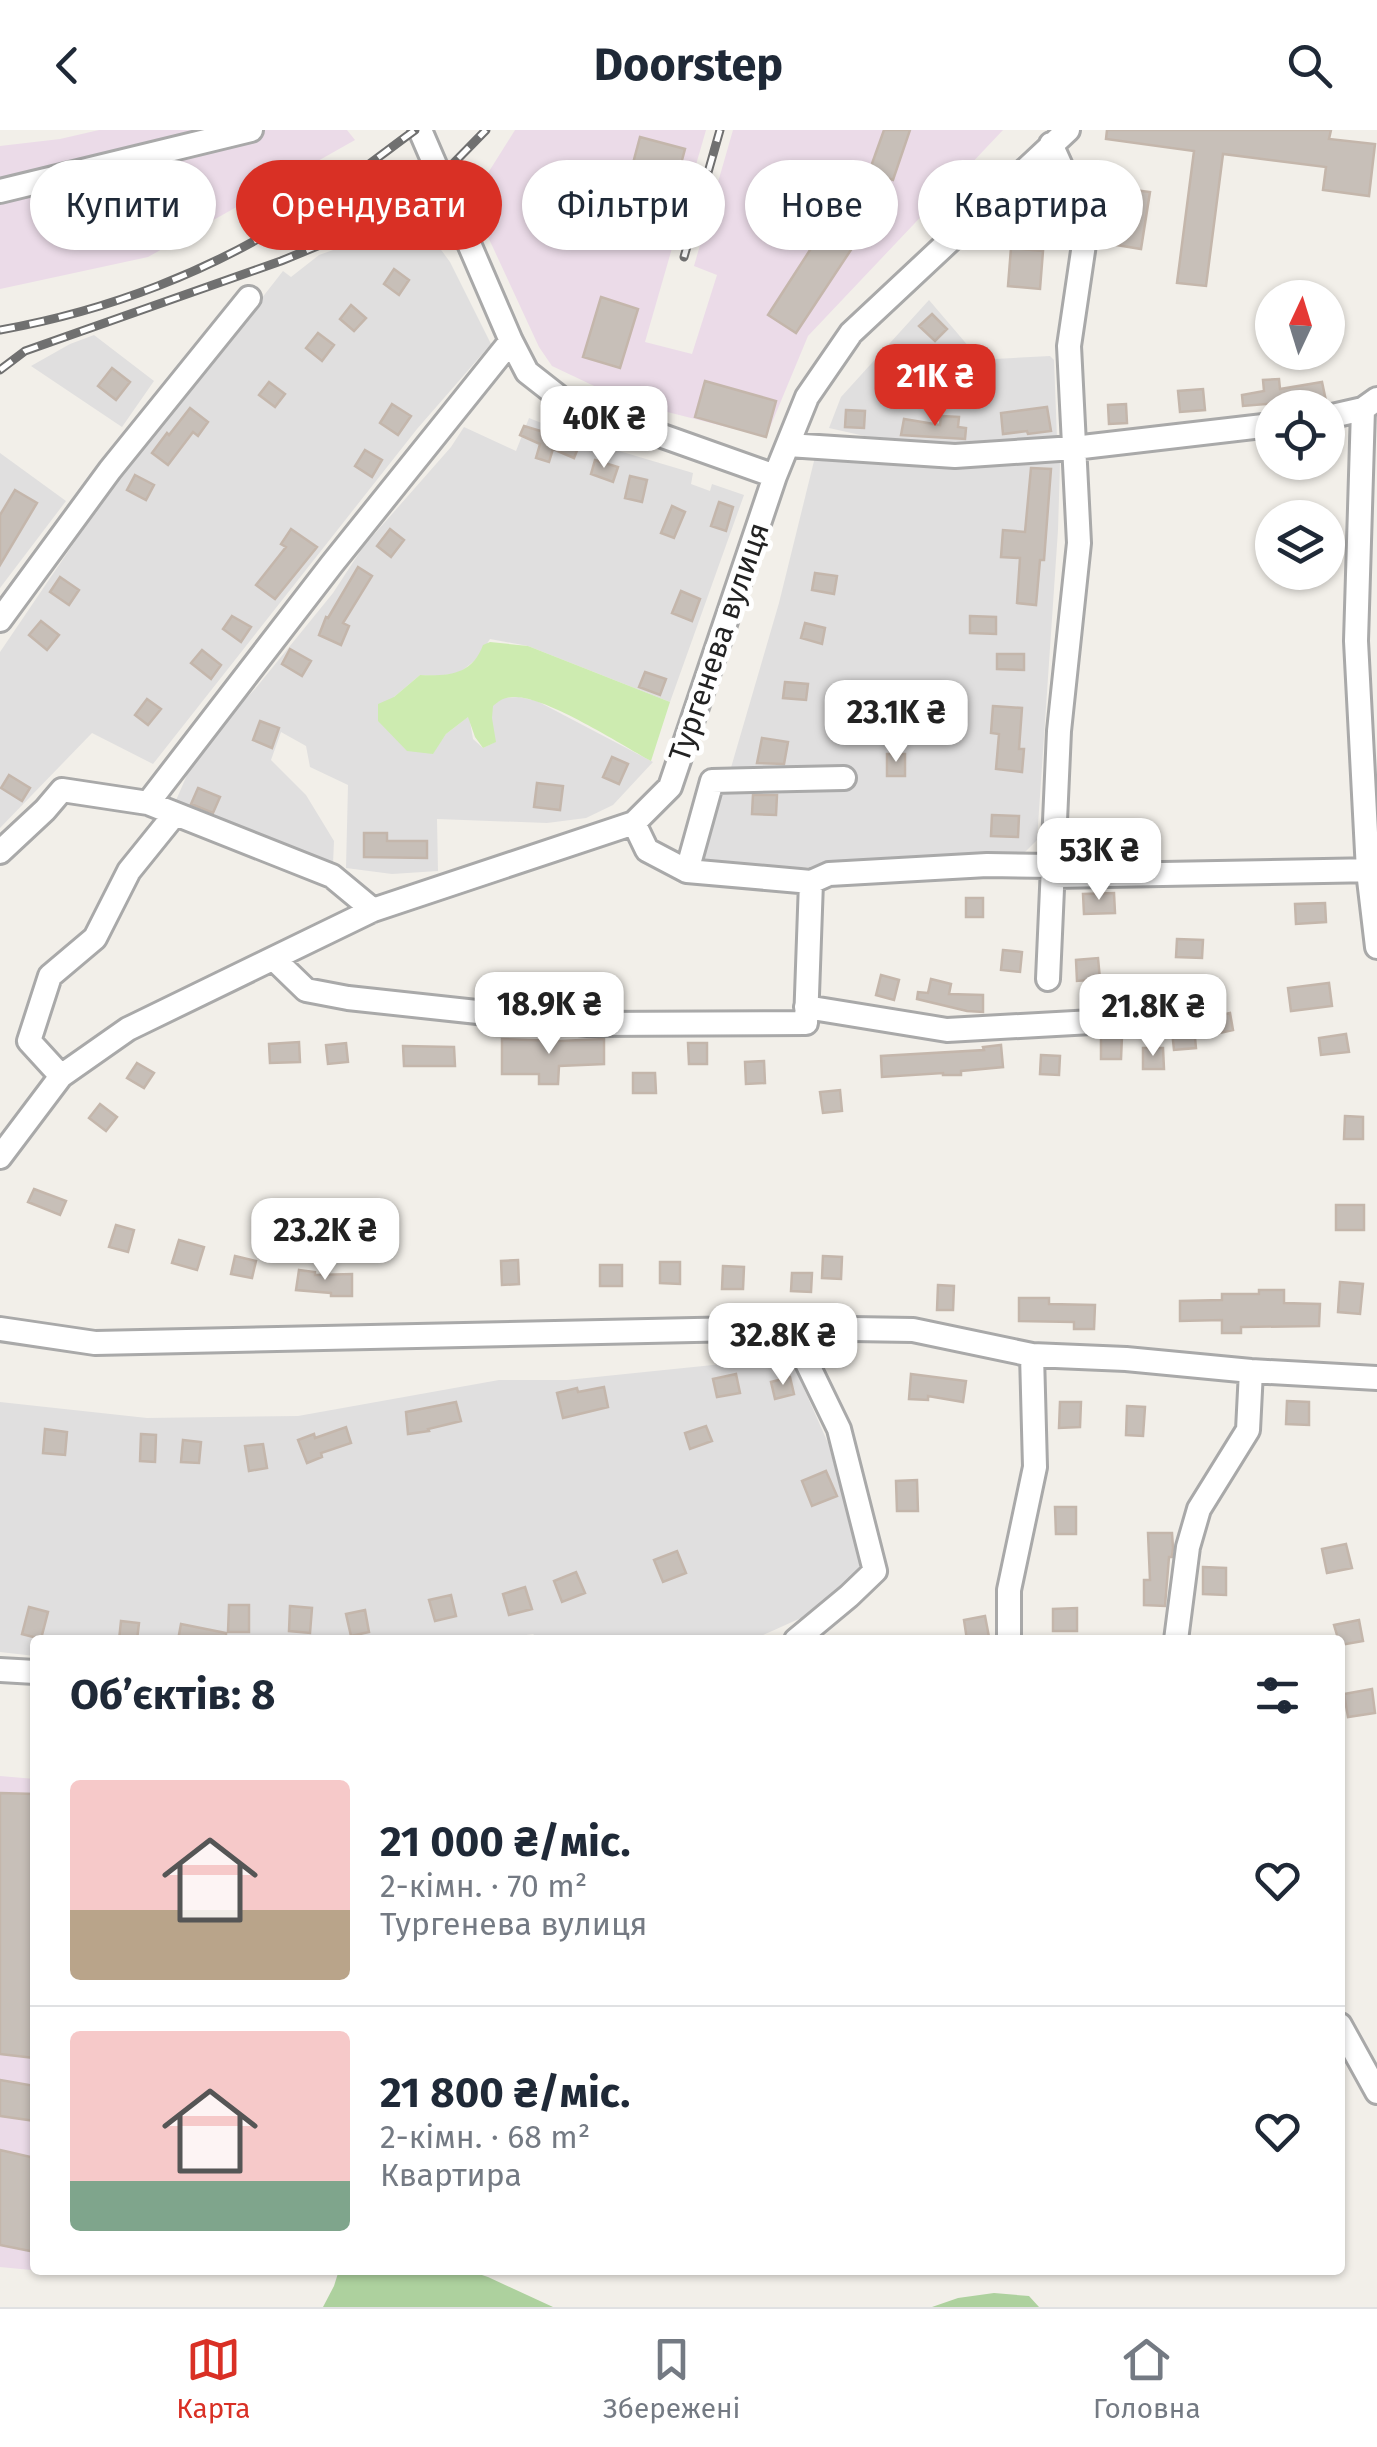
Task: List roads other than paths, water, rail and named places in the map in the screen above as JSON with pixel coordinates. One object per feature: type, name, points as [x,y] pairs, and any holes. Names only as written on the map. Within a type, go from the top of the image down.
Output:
[{"type":"street","points":[[0,191],[252,130]]},
{"type":"street","points":[[420,130],[527,372],[564,401],[775,476]]},
{"type":"street","points":[[1048,979],[1058,731],[1079,542],[1069,346],[1087,224],[1059,137]]},
{"type":"street","name":"Тургенева вулиця","points":[[0,1157],[61,1076],[128,1030],[373,910],[634,822],[670,787],[775,476],[807,397],[851,333],[1059,137]]},
{"type":"street","points":[[0,620],[110,470],[249,298]]},
{"type":"street","points":[[148,803],[511,341]]},
{"type":"street","points":[[1345,412],[1370,404],[1356,640],[1377,947]]},
{"type":"street","points":[[788,445],[956,456],[1074,448],[1255,427]]},
{"type":"street","points":[[687,871],[712,781],[844,778]]},
{"type":"street","points":[[0,852],[62,790],[148,803],[332,876],[373,910]]},
{"type":"street","points":[[61,1076],[29,1041],[50,976],[95,938],[129,871],[175,814]]},
{"type":"street","points":[[634,822],[647,850],[687,871],[812,882],[828,874],[987,865],[1053,871],[1372,870]]},
{"type":"street","points":[[274,958],[306,990],[348,998],[588,1024],[806,1023],[812,882]]},
{"type":"street","points":[[806,1007],[946,1030],[1164,1018]]},
{"type":"street","points":[[0,1329],[95,1343],[790,1328],[913,1330],[1032,1355],[1377,1378]]},
{"type":"street","points":[[790,1328],[840,1429],[875,1571],[802,1635]]},
{"type":"street","points":[[1009,1635],[1009,1590],[1035,1467],[1032,1355]]},
{"type":"street","points":[[1177,1635],[1188,1547],[1199,1510],[1248,1430],[1252,1372]]},
{"type":"street","points":[[0,1670],[30,1672]]},
{"type":"street","points":[[1345,2034],[1377,2092]]},
{"type":"railway","points":[[0,330],[80,312],[196,270],[304,211],[415,130]]},
{"type":"railway","points":[[0,370],[25,351],[281,261],[359,229],[411,201],[486,130]]},
{"type":"railway","points":[[684,257],[720,130]]}]
